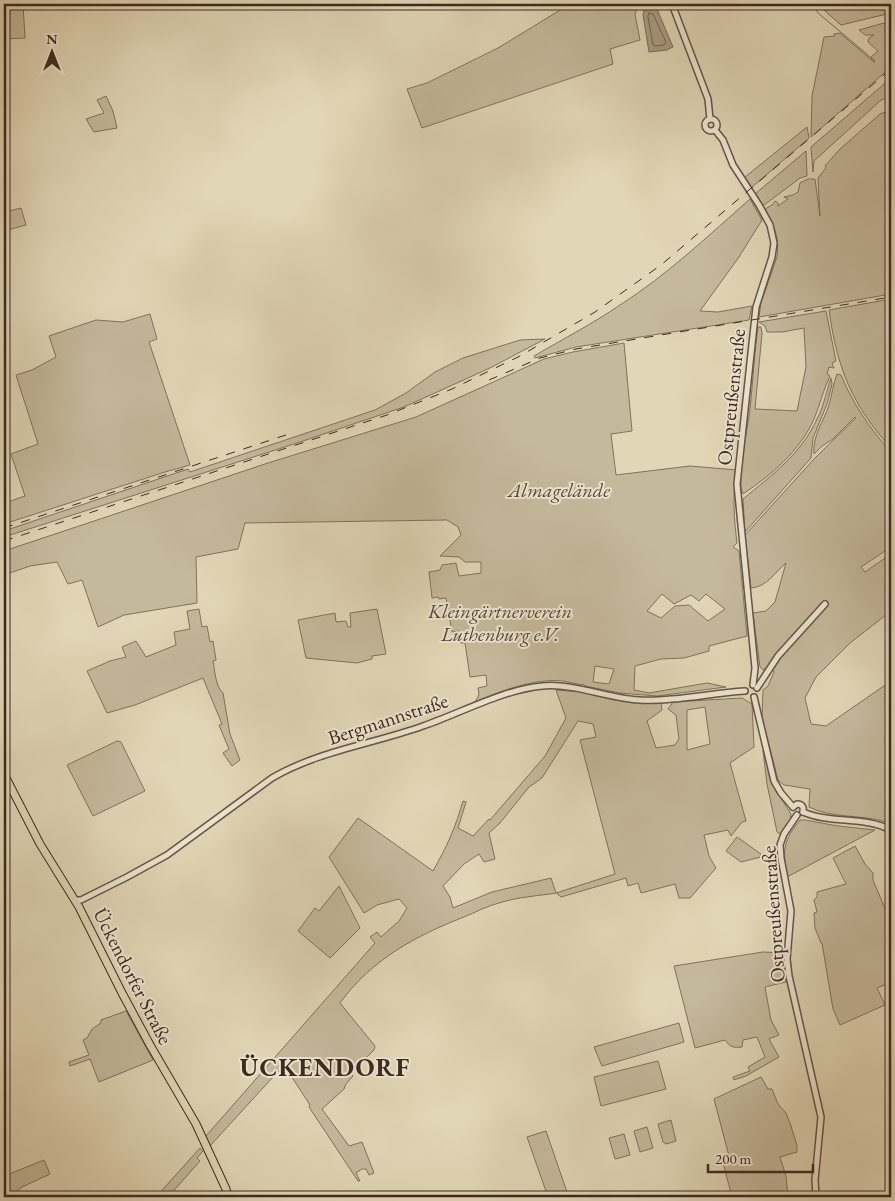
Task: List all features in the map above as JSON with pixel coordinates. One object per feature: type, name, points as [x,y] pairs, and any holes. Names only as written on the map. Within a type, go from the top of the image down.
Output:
[{"type":"main road","name":"Ückendorfer Straße","points":[[4,774],[40,844],[75,900],[122,993],[196,1124],[228,1197]]},
{"type":"street","points":[[672,4],[708,99],[710,119]]},
{"type":"street","points":[[710,119],[715,120],[717,124],[715,130],[708,132],[705,128],[705,122],[710,119]]},
{"type":"street","name":"Ostpreußenstraße","points":[[715,130],[723,140],[733,165],[770,226],[774,243],[772,257],[756,307],[737,484],[755,668],[755,686]]},
{"type":"street","points":[[754,697],[749,697],[745,691],[747,687],[755,686],[767,674],[778,656],[825,604]]},
{"type":"street","points":[[755,668],[757,672],[767,674]]},
{"type":"street","name":"Bergmannstraße","points":[[75,900],[81,900],[127,878],[167,855],[272,778],[288,769],[323,756],[422,726],[514,692],[541,686],[565,686],[622,698],[652,700],[745,691]]},
{"type":"street","points":[[755,686],[757,694],[754,697],[774,781],[780,794],[792,807],[792,812],[796,816],[804,812],[831,819],[875,824],[891,830]]},
{"type":"street","points":[[792,807],[795,804],[801,804],[804,812]]},
{"type":"street","name":"Ostpreußenstraße","points":[[796,816],[782,838],[780,852],[791,917],[787,965],[821,1117],[815,1180],[816,1197]]},
{"type":"green space","points":[[4,4],[23,4],[25,38],[4,39]]},
{"type":"green space","points":[[570,4],[639,4],[635,14],[640,40],[610,49],[613,64],[422,128],[407,89],[427,83],[498,48]]},
{"type":"green space","points":[[820,4],[891,4],[891,13],[841,25]]},
{"type":"green space","points":[[891,21],[891,67],[811,137],[812,96],[824,37],[835,36],[834,34],[840,33],[874,62],[871,57],[878,51],[868,42],[869,38],[874,35],[865,35],[859,30]]},
{"type":"green space","points":[[891,78],[891,89],[889,91],[891,95],[880,101],[814,161],[813,172],[811,147]]},
{"type":"green space","points":[[106,96],[113,111],[117,128],[94,132],[86,119],[104,113],[97,100]]},
{"type":"green space","points":[[891,112],[891,294],[759,317],[761,303],[778,250],[776,232],[765,209],[775,201],[778,203],[778,206],[788,199],[784,197],[798,192],[800,183],[808,179],[815,179],[820,216],[818,178],[826,168],[825,166],[840,149],[880,114]]},
{"type":"green space","points":[[807,127],[809,138],[751,188],[745,177]]},
{"type":"green space","points":[[806,151],[807,176],[800,178],[763,206],[755,194]]},
{"type":"green space","points":[[750,199],[762,220],[739,257],[700,311],[718,312],[752,306],[749,320],[576,347],[535,358],[534,356],[599,319],[654,281],[687,255]]},
{"type":"green space","points":[[4,207],[5,212],[21,208],[26,225],[4,231]]},
{"type":"green space","points":[[891,299],[891,448],[866,416],[848,385],[832,331],[829,310]]},
{"type":"green space","points":[[826,311],[836,361],[832,363],[834,368],[829,367],[827,374],[830,376],[814,419],[793,452],[764,479],[743,494],[741,477],[758,327],[761,327],[762,333],[755,409],[797,411],[806,367],[804,328],[782,332],[767,332],[765,326],[759,322]]},
{"type":"green space","points":[[150,314],[157,339],[149,342],[190,465],[4,524],[5,503],[25,496],[11,454],[38,444],[16,375],[32,370],[56,357],[49,336],[96,320],[123,322]]},
{"type":"green space","points":[[545,339],[490,368],[404,407],[4,537],[4,531],[188,469],[190,472],[375,410],[406,393],[435,372],[463,358],[520,340]]},
{"type":"green space","points":[[624,343],[632,431],[611,434],[616,475],[690,466],[737,470],[734,506],[737,543],[733,547],[739,551],[747,636],[709,646],[709,651],[684,658],[661,659],[635,666],[634,690],[649,693],[707,683],[726,687],[657,696],[620,693],[563,681],[541,681],[518,686],[475,702],[479,695],[478,688],[487,686],[486,675],[470,677],[465,643],[461,643],[458,631],[452,632],[446,598],[432,598],[429,572],[440,570],[442,565],[456,563],[459,576],[481,573],[481,562],[465,562],[459,557],[440,556],[461,535],[458,527],[447,520],[245,523],[238,549],[196,557],[197,603],[124,615],[98,627],[82,580],[68,584],[57,562],[30,566],[4,575],[4,551],[268,463],[416,417],[544,359]],"holes":[[[662,594],[674,604],[691,595],[699,601],[706,594],[725,609],[708,621],[689,605],[675,606],[661,618],[647,611]],[[595,666],[614,669],[609,684],[593,682]]]},
{"type":"green space","points":[[837,374],[841,375],[851,396],[869,425],[891,452],[891,547],[861,567],[865,572],[891,554],[891,611],[850,643],[816,677],[805,698],[811,724],[826,726],[891,681],[891,820],[886,822],[837,815],[809,807],[810,789],[784,785],[778,780],[762,717],[763,690],[768,686],[774,672],[769,666],[763,670],[760,667],[753,613],[766,611],[775,602],[786,563],[762,585],[751,588],[745,535],[815,458],[856,418],[814,454],[815,441],[829,405]]},
{"type":"green space","points":[[831,378],[832,384],[827,404],[813,438],[811,458],[745,532],[743,499],[785,463],[803,443],[819,414]]},
{"type":"green space","points":[[199,609],[202,627],[207,626],[210,642],[213,641],[216,660],[213,661],[216,678],[218,686],[223,693],[230,734],[240,760],[232,766],[223,753],[229,749],[219,725],[222,724],[203,678],[135,705],[107,713],[87,671],[110,661],[126,657],[122,647],[136,641],[146,657],[176,645],[174,632],[190,629],[187,611]]},
{"type":"green space","points":[[377,609],[386,654],[372,656],[372,659],[357,663],[306,658],[298,620],[335,613],[336,622],[346,621],[348,627],[351,627],[350,613]]},
{"type":"green space","points":[[556,690],[580,692],[615,700],[661,703],[662,710],[647,721],[656,748],[675,745],[679,739],[676,715],[668,709],[673,702],[742,698],[752,704],[754,747],[730,763],[746,821],[742,822],[731,836],[728,830],[704,835],[709,856],[716,868],[690,898],[679,898],[675,884],[641,893],[638,883],[628,886],[626,878],[561,897],[556,893],[495,904],[411,941],[366,974],[340,1003],[375,1046],[374,1050],[350,1073],[353,1076],[344,1089],[322,1109],[349,1146],[362,1142],[374,1173],[369,1175],[366,1169],[362,1169],[356,1173],[360,1181],[358,1181],[309,1107],[310,1105],[284,1065],[209,1147],[206,1136],[375,943],[370,937],[377,932],[381,937],[399,921],[407,908],[399,899],[377,905],[364,913],[329,857],[358,818],[433,871],[450,837],[463,801],[466,802],[458,828],[473,836],[490,820],[545,756],[566,718]],"holes":[[[705,707],[710,744],[687,750],[687,710]],[[578,721],[593,724],[596,737],[580,740],[615,874],[556,893],[551,878],[492,892],[453,908],[450,897],[443,886],[464,864],[479,854],[484,862],[495,859],[489,833],[500,823],[529,787],[542,778]]]},
{"type":"green space","points":[[117,741],[121,742],[145,791],[93,816],[67,765]]},
{"type":"green space","points":[[763,751],[772,784],[791,814],[790,820],[780,834],[777,832],[767,784]]},
{"type":"green space","points":[[800,820],[875,830],[789,876],[785,865],[786,845],[791,833]]},
{"type":"green space","points":[[737,837],[761,854],[761,857],[741,862],[726,851]]},
{"type":"green space","points":[[855,846],[865,864],[873,873],[873,880],[891,923],[891,982],[877,988],[885,1005],[840,1025],[833,1009],[822,943],[815,928],[814,913],[817,912],[814,900],[817,897],[817,892],[846,884],[833,858]]},
{"type":"green space","points":[[339,886],[360,928],[330,958],[298,931],[315,908],[319,911]]},
{"type":"green space","points":[[763,952],[784,953],[786,982],[765,987],[771,1020],[779,1035],[769,1039],[779,1057],[746,1076],[734,1080],[733,1077],[750,1071],[748,1067],[765,1057],[757,1037],[743,1040],[742,1047],[732,1046],[725,1040],[695,1048],[674,966]]},
{"type":"green space","points":[[126,1011],[153,1060],[99,1082],[90,1059],[70,1066],[69,1062],[89,1055],[83,1040],[87,1038],[92,1029],[101,1023],[101,1020]]},
{"type":"green space","points":[[679,1023],[684,1042],[602,1066],[594,1047]]},
{"type":"green space","points":[[658,1061],[666,1089],[601,1106],[594,1077]]},
{"type":"green space","points":[[761,1077],[768,1089],[772,1089],[778,1104],[786,1113],[797,1146],[797,1152],[780,1157],[786,1176],[788,1197],[732,1197],[722,1159],[729,1156],[714,1099]]},
{"type":"green space","points":[[671,1120],[676,1141],[666,1144],[663,1142],[658,1124]]},
{"type":"green space","points":[[647,1127],[653,1148],[640,1152],[634,1131]]},
{"type":"green space","points":[[546,1131],[568,1195],[548,1197],[527,1137]]},
{"type":"green space","points":[[624,1134],[630,1155],[615,1159],[609,1138]]},
{"type":"green space","points":[[200,1148],[203,1151],[197,1158],[200,1161],[168,1197],[156,1197]]},
{"type":"green space","points":[[44,1160],[50,1174],[22,1187],[9,1197],[4,1197],[4,1176]]},
{"type":"water","points":[[652,7],[657,9],[673,47],[667,50],[649,52],[643,15],[644,10]]},
{"type":"waterway","points":[[813,4],[818,13],[874,62]]},
{"type":"railway","points":[[4,541],[387,415],[452,389],[520,356],[595,312],[661,265],[891,69]]},
{"type":"railway","points":[[489,380],[540,358],[576,349],[891,297]]},
{"type":"railway","points":[[4,528],[286,435]]},
{"type":"district","name":"ÜCKENDORF","points":[[325,1067]]},
{"type":"park label","name":"Almagelände","points":[[559,490]]},
{"type":"park label","name":"Kleingärtnerverein Luthenburg e.V.","points":[[500,622]]}]
